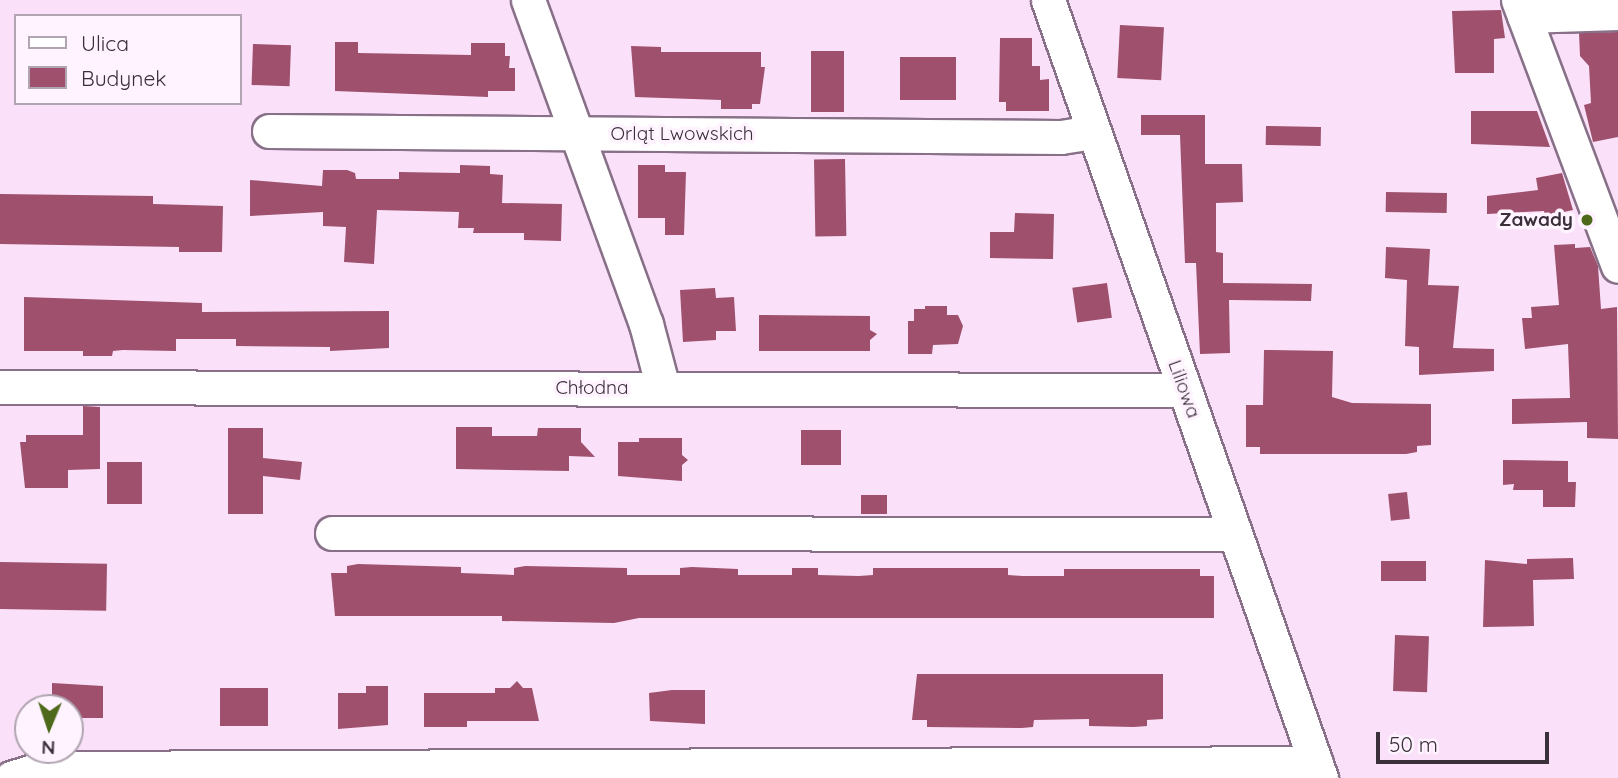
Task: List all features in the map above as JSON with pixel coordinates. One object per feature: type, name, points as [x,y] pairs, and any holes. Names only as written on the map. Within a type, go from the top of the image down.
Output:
[{"type":"street","points":[[528,0],[573,134],[646,324],[663,388]]},
{"type":"street","name":"Liliowa","points":[[1048,0],[1318,771]]},
{"type":"street","points":[[1618,13],[1521,8],[1618,266]]},
{"type":"street","name":"Orląt Lwowskich","points":[[270,131],[1061,137],[1094,132]]},
{"type":"street","name":"Chłodna","points":[[0,387],[1185,390]]},
{"type":"street","points":[[332,533],[1235,534]]},
{"type":"street","points":[[10,778],[41,768],[1318,771]]},
{"type":"building","points":[[1501,10],[1505,38],[1494,39],[1494,73],[1455,73],[1452,11]]},
{"type":"building","points":[[1120,25],[1164,27],[1161,80],[1117,78]]},
{"type":"building","points":[[1618,32],[1618,137],[1593,142],[1584,105],[1591,103],[1589,66],[1580,56],[1579,33]]},
{"type":"building","points":[[1000,38],[1032,38],[1032,66],[1040,66],[1040,80],[1049,79],[1049,111],[1006,111],[1006,102],[999,102]]},
{"type":"building","points":[[335,42],[358,42],[358,53],[471,55],[471,43],[505,43],[505,56],[510,56],[509,68],[515,68],[515,91],[488,91],[488,97],[335,91]]},
{"type":"building","points":[[253,44],[291,45],[290,86],[252,85]]},
{"type":"building","points":[[631,46],[661,47],[661,52],[761,52],[761,67],[765,67],[760,104],[752,104],[752,109],[721,109],[721,100],[635,97]]},
{"type":"building","points":[[811,51],[844,51],[844,112],[811,112]]},
{"type":"building","points":[[900,57],[956,57],[956,100],[900,100]]},
{"type":"building","points":[[1471,111],[1537,111],[1550,147],[1471,144]]},
{"type":"building","points":[[1141,115],[1205,115],[1205,164],[1242,164],[1243,202],[1216,203],[1216,252],[1223,253],[1223,283],[1312,284],[1311,301],[1229,300],[1230,353],[1200,354],[1196,263],[1185,263],[1180,135],[1141,135]]},
{"type":"building","points":[[1266,126],[1321,127],[1321,146],[1266,145]]},
{"type":"building","points":[[845,159],[846,236],[815,237],[814,160]]},
{"type":"building","points":[[460,165],[490,166],[490,174],[503,175],[502,203],[562,204],[561,241],[524,240],[524,233],[473,233],[474,228],[458,228],[459,212],[377,210],[374,264],[344,262],[346,227],[323,226],[323,212],[250,216],[250,180],[322,186],[323,170],[347,170],[355,173],[356,179],[399,179],[399,172],[460,173]]},
{"type":"building","points":[[638,165],[665,165],[665,172],[686,172],[684,235],[665,235],[665,218],[638,218]]},
{"type":"building","points":[[1562,173],[1573,210],[1545,216],[1544,211],[1487,214],[1487,196],[1538,190],[1536,178]]},
{"type":"building","points":[[1386,192],[1447,193],[1447,213],[1386,212]]},
{"type":"building","points":[[0,194],[153,196],[153,204],[223,206],[222,252],[179,252],[179,247],[0,244]]},
{"type":"building","points":[[1015,213],[1054,214],[1053,259],[990,258],[990,232],[1014,232]]},
{"type":"building","points":[[1575,244],[1575,248],[1590,247],[1598,266],[1601,309],[1617,307],[1618,439],[1587,438],[1587,422],[1512,424],[1512,399],[1570,398],[1568,344],[1525,349],[1522,318],[1532,318],[1531,307],[1559,305],[1554,245]]},
{"type":"building","points":[[1386,247],[1430,249],[1428,285],[1459,286],[1453,348],[1494,349],[1494,371],[1419,375],[1419,347],[1405,346],[1407,280],[1385,278]]},
{"type":"building","points":[[1107,283],[1112,318],[1077,323],[1072,288]]},
{"type":"building","points":[[715,288],[716,298],[734,297],[736,331],[716,331],[716,340],[683,342],[680,290]]},
{"type":"building","points":[[24,297],[202,303],[202,312],[389,311],[389,348],[330,351],[330,347],[236,346],[236,339],[176,339],[176,351],[123,350],[113,351],[112,356],[83,356],[83,351],[24,351]]},
{"type":"building","points":[[925,306],[947,306],[947,315],[958,315],[963,326],[958,344],[933,345],[932,354],[908,354],[908,321],[914,321],[914,309],[925,309]]},
{"type":"building","points":[[759,315],[870,316],[870,330],[877,334],[870,340],[870,351],[759,351]]},
{"type":"building","points":[[1264,350],[1333,351],[1332,397],[1352,403],[1431,404],[1431,445],[1417,446],[1417,452],[1406,454],[1260,454],[1260,447],[1246,447],[1246,405],[1263,405]]},
{"type":"building","points":[[83,406],[100,407],[100,469],[68,470],[68,488],[25,488],[20,442],[26,442],[26,435],[83,435]]},
{"type":"building","points":[[456,427],[492,427],[492,436],[537,436],[538,428],[581,428],[581,442],[595,457],[569,456],[569,471],[456,469]]},
{"type":"building","points":[[228,428],[263,428],[263,458],[302,462],[300,480],[263,476],[263,514],[228,514]]},
{"type":"building","points":[[801,430],[841,430],[841,465],[801,465]]},
{"type":"building","points":[[639,438],[682,438],[682,455],[688,460],[682,465],[682,481],[618,476],[618,442],[639,442]]},
{"type":"building","points":[[1503,460],[1568,461],[1568,482],[1576,482],[1575,507],[1543,507],[1543,490],[1513,490],[1514,484],[1503,485]]},
{"type":"building","points":[[107,462],[142,462],[142,504],[107,504]]},
{"type":"building","points":[[1407,492],[1410,519],[1391,521],[1388,494]]},
{"type":"building","points":[[861,495],[887,495],[887,514],[861,514]]},
{"type":"building","points":[[1573,558],[1574,579],[1533,580],[1534,626],[1483,627],[1485,560],[1527,564],[1527,559]]},
{"type":"building","points":[[1381,561],[1426,561],[1426,581],[1381,581]]},
{"type":"building","points":[[0,562],[107,564],[106,611],[0,609]]},
{"type":"building","points":[[347,566],[461,567],[461,573],[514,575],[514,568],[525,566],[627,568],[627,575],[680,575],[680,568],[692,567],[738,569],[738,575],[792,575],[792,568],[818,568],[818,575],[859,576],[873,575],[873,568],[1008,568],[1008,575],[1022,576],[1064,576],[1064,569],[1200,569],[1200,576],[1214,576],[1214,618],[639,618],[614,623],[502,621],[502,616],[335,616],[331,573],[347,573]]},
{"type":"building","points":[[1395,635],[1429,636],[1427,692],[1393,691]]},
{"type":"building","points":[[917,674],[1163,674],[1163,719],[1147,720],[1147,726],[1134,727],[1089,726],[1089,719],[1034,720],[1033,727],[1022,728],[927,727],[927,720],[912,720]]},
{"type":"building","points":[[517,681],[523,688],[532,688],[539,721],[467,721],[467,727],[424,727],[424,693],[495,693],[495,688],[510,688]]},
{"type":"building","points":[[52,683],[103,686],[103,718],[84,718],[84,694],[52,694]]},
{"type":"building","points":[[366,686],[388,686],[388,725],[338,729],[338,693],[366,693]]},
{"type":"building","points":[[220,688],[268,688],[268,726],[220,726]]},
{"type":"building","points":[[705,690],[705,724],[650,721],[649,693]]},
{"type":"place","name":"Zawady","points":[[1587,220]]}]
